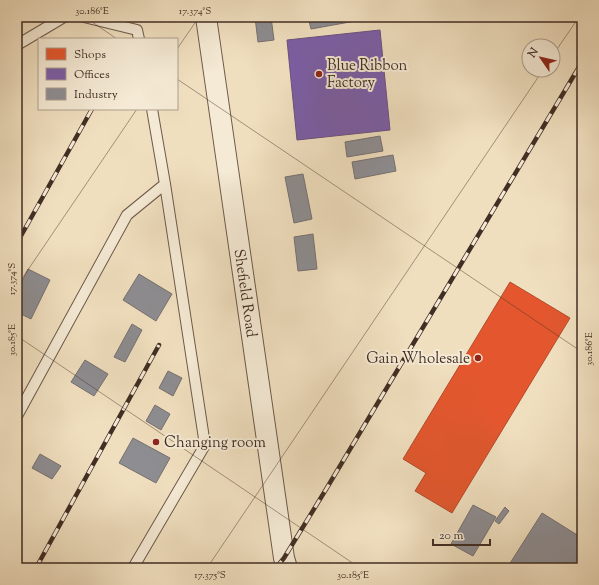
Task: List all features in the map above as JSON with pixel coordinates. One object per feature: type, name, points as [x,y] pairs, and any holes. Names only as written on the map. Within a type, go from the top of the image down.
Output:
[{"type":"street","name":"Shefield Road","points":[[206,17],[284,558],[287,568]]},
{"type":"lane","points":[[17,45],[64,17]]},
{"type":"lane","points":[[84,17],[137,30],[139,38]]},
{"type":"lane","points":[[133,568],[205,445],[152,110]]},
{"type":"lane","points":[[17,416],[127,215],[165,184]]},
{"type":"building: Shops","points":[[510,282],[570,318],[452,513],[415,491],[426,473],[403,459]]},
{"type":"building: Offices","points":[[380,30],[390,130],[297,140],[287,40]]},
{"type":"building: Industry","points":[[255,17],[271,17],[274,40],[258,42]]},
{"type":"building: Industry","points":[[308,17],[361,17],[361,20],[311,29]]},
{"type":"building: Industry","points":[[380,136],[383,151],[347,157],[345,142]]},
{"type":"building: Industry","points":[[393,155],[396,171],[355,179],[352,162]]},
{"type":"building: Industry","points":[[303,174],[312,219],[294,223],[285,177]]},
{"type":"building: Industry","points":[[313,234],[317,269],[298,271],[294,237]]},
{"type":"building: Industry","points":[[28,269],[50,280],[31,319],[17,312],[17,292]]},
{"type":"building: Industry","points":[[139,274],[172,294],[156,321],[123,300]]},
{"type":"building: Industry","points":[[17,321],[22,324],[17,331]]},
{"type":"building: Industry","points":[[132,324],[142,330],[125,362],[114,357]]},
{"type":"building: Industry","points":[[85,360],[108,374],[94,396],[71,382]]},
{"type":"building: Industry","points":[[168,371],[182,378],[173,396],[159,388]]},
{"type":"building: Industry","points":[[155,405],[170,414],[161,430],[146,421]]},
{"type":"building: Industry","points":[[133,438],[170,458],[156,483],[119,463]]},
{"type":"building: Industry","points":[[40,454],[61,466],[52,479],[32,468]]},
{"type":"building: Industry","points":[[473,505],[496,517],[473,556],[451,544]]},
{"type":"building: Industry","points":[[505,507],[509,511],[499,524],[495,521]]},
{"type":"building: Industry","points":[[542,513],[582,538],[582,564],[579,568],[507,568]]},
{"type":"building: Industry","points":[[190,563],[193,568],[184,568]]},
{"type":"railway","points":[[276,568],[284,558],[325,491],[582,62]]},
{"type":"railway","points":[[17,243],[91,110]]},
{"type":"railway","points":[[36,568],[159,345]]},
{"type":"place","name":"Blue Ribbon Factory","points":[[319,74]]},
{"type":"place","name":"Gain Wholesale","points":[[478,358]]},
{"type":"place","name":"Changing room","points":[[156,442]]}]
